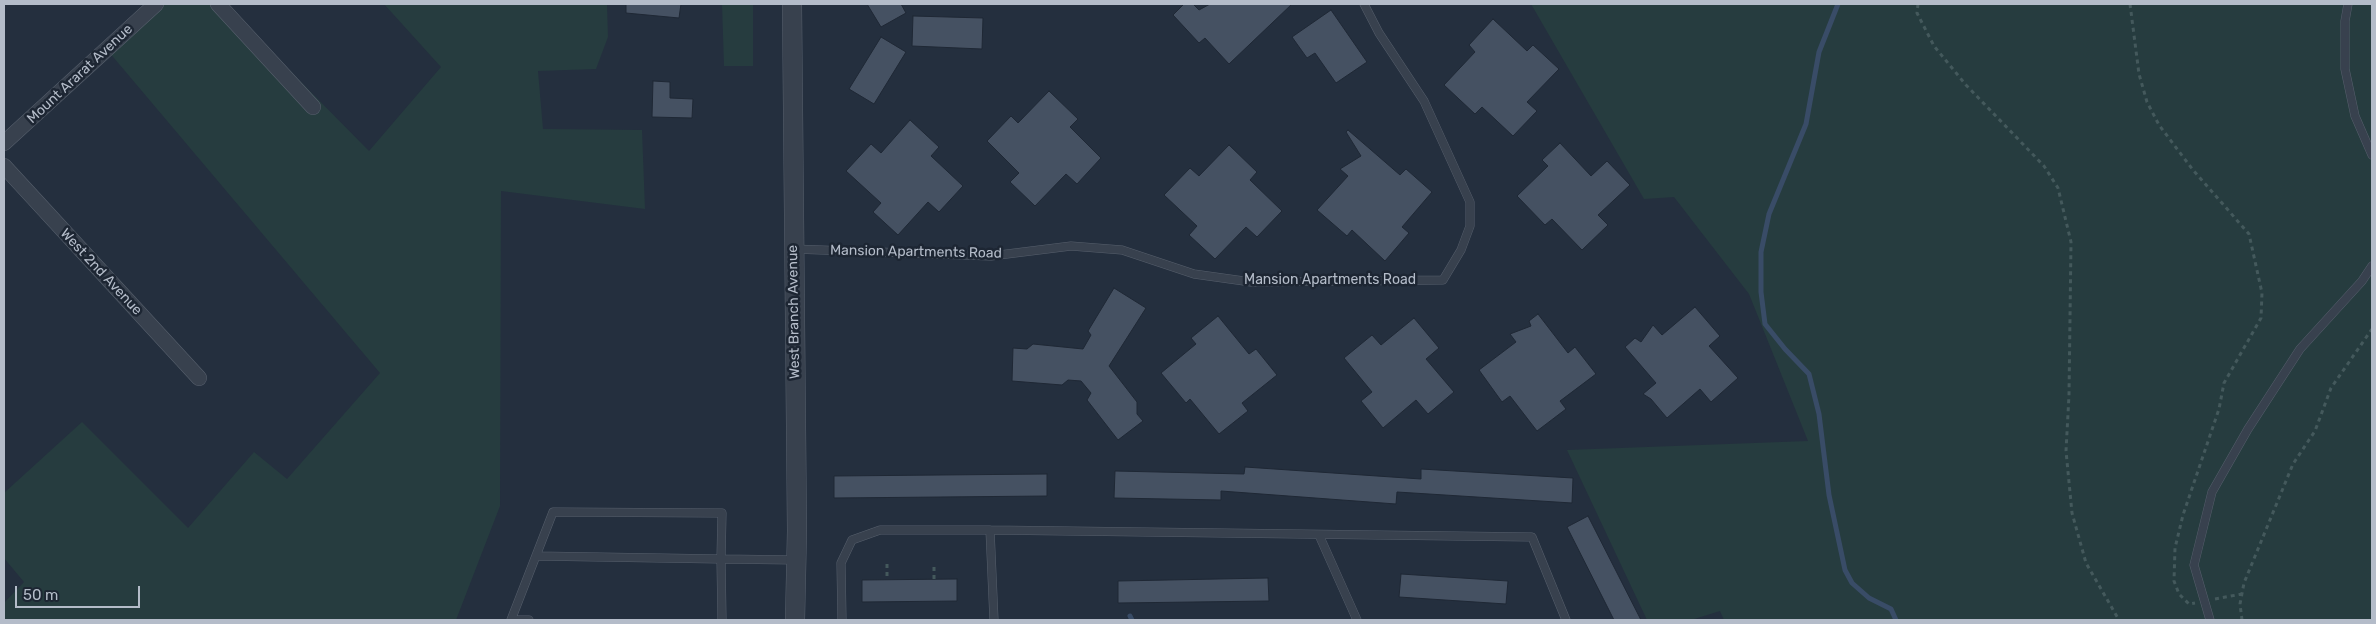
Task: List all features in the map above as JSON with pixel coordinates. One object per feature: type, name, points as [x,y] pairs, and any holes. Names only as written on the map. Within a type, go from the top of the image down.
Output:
[{"type":"street","name":"Mount Ararat Avenue","points":[[4,143],[156,4]]},
{"type":"street","points":[[218,4],[313,108]]},
{"type":"street","name":"West Branch Avenue","points":[[792,4],[795,620]]},
{"type":"street","name":"West 2nd Avenue","points":[[4,166],[199,378]]},
{"type":"lane","name":"Mansion Apartments Road","points":[[793,249],[991,256],[1071,246],[1122,250],[1194,274],[1251,282],[1444,280],[1461,250],[1470,226],[1470,202],[1424,101],[1379,33],[1364,4]]},
{"type":"lane","points":[[2348,4],[2345,21],[2345,69],[2355,116],[2372,155]]},
{"type":"lane","points":[[2210,620],[2203,602],[2194,566],[2212,492],[2248,429],[2300,349],[2362,282],[2372,266]]},
{"type":"lane","points":[[529,620],[511,620],[553,512],[722,513],[722,620]]},
{"type":"lane","points":[[842,620],[841,563],[852,540],[880,530],[990,530],[1532,537],[1566,620]]},
{"type":"lane","points":[[990,530],[994,620]]},
{"type":"lane","points":[[1319,535],[1356,620]]},
{"type":"lane","points":[[536,556],[796,560]]},
{"type":"path","points":[[1918,4],[1917,12],[1934,46],[1966,86],[2044,166],[2058,188],[2071,242],[2066,451],[2072,513],[2086,563],[2118,620]]},
{"type":"path","points":[[2130,4],[2139,74],[2147,102],[2159,125],[2193,170],[2249,234],[2262,293],[2261,318],[2224,383],[2219,409],[2183,515],[2175,548],[2174,581],[2179,594],[2189,604],[2242,594]]},
{"type":"path","points":[[2242,620],[2240,604],[2244,583],[2293,464],[2315,431],[2331,388],[2372,329]]},
{"type":"path","points":[[886,564],[887,580]]},
{"type":"path","points":[[934,564],[934,579]]},
{"type":"green space","points":[[148,4],[224,4],[369,151],[441,67],[384,4],[607,4],[608,37],[596,69],[538,71],[543,129],[642,130],[645,209],[501,191],[500,506],[456,620],[4,620],[4,603],[24,582],[4,558],[4,493],[82,422],[188,528],[254,452],[287,479],[380,373],[103,45]]},
{"type":"green space","points":[[722,4],[753,4],[753,66],[724,66]]},
{"type":"green space","points":[[1531,4],[2372,4],[2372,620],[1724,620],[1720,611],[1691,620],[1647,620],[1567,450],[1808,441],[1749,294],[1674,197],[1644,199]]},
{"type":"building","points":[[626,4],[681,4],[679,18],[626,13]]},
{"type":"building","points":[[867,4],[901,4],[906,13],[881,27]]},
{"type":"building","points":[[1184,4],[1193,4],[1199,10],[1210,4],[1292,4],[1229,64],[1205,38],[1199,43],[1173,15]]},
{"type":"building","points":[[1331,10],[1367,62],[1336,83],[1315,53],[1307,58],[1292,37]]},
{"type":"building","points":[[913,16],[983,18],[982,49],[912,46]]},
{"type":"building","points":[[1493,19],[1527,51],[1533,45],[1559,69],[1527,102],[1537,111],[1513,136],[1482,107],[1475,114],[1444,85],[1475,52],[1469,45]]},
{"type":"building","points":[[881,37],[906,52],[874,104],[849,89]]},
{"type":"building","points":[[653,81],[670,82],[670,98],[693,99],[692,118],[652,117]]},
{"type":"building","points":[[1049,91],[1078,119],[1070,127],[1101,158],[1077,184],[1066,174],[1035,206],[1010,182],[1019,173],[987,141],[1011,116],[1018,123]]},
{"type":"building","points":[[910,120],[939,147],[931,156],[963,186],[939,212],[928,202],[898,235],[873,212],[881,203],[846,171],[871,144],[881,153]]},
{"type":"building","points":[[1348,130],[1400,175],[1406,169],[1432,192],[1402,227],[1409,233],[1385,261],[1352,230],[1347,236],[1317,210],[1348,176],[1340,169],[1361,156],[1346,132]]},
{"type":"building","points":[[1560,143],[1591,176],[1607,161],[1630,185],[1598,215],[1608,225],[1582,250],[1552,219],[1545,225],[1517,196],[1548,166],[1542,160]]},
{"type":"building","points":[[1229,145],[1257,172],[1250,180],[1282,211],[1257,237],[1246,227],[1215,259],[1189,235],[1197,226],[1164,195],[1190,168],[1199,176]]},
{"type":"building","points":[[1114,288],[1146,308],[1109,366],[1137,402],[1137,414],[1143,421],[1118,440],[1087,400],[1091,393],[1081,381],[1068,380],[1062,385],[1012,381],[1013,348],[1027,349],[1033,344],[1083,349],[1091,335],[1088,331]]},
{"type":"building","points":[[1695,307],[1720,336],[1709,346],[1738,378],[1711,402],[1700,389],[1667,418],[1651,399],[1643,394],[1656,383],[1625,347],[1635,338],[1641,342],[1653,325],[1662,335]]},
{"type":"building","points":[[1538,314],[1568,353],[1575,347],[1596,374],[1560,401],[1566,409],[1537,431],[1510,396],[1502,402],[1479,370],[1516,342],[1510,334],[1531,326],[1529,321]]},
{"type":"building","points":[[1218,316],[1249,354],[1256,349],[1277,375],[1242,403],[1248,411],[1219,434],[1190,399],[1186,403],[1161,373],[1196,344],[1191,338]]},
{"type":"building","points":[[1414,318],[1439,348],[1426,359],[1454,392],[1428,414],[1416,400],[1383,428],[1361,401],[1372,392],[1344,358],[1372,335],[1381,345]]},
{"type":"building","points":[[1245,467],[1421,479],[1421,469],[1573,478],[1572,503],[1397,492],[1396,504],[1221,491],[1221,500],[1114,498],[1115,471],[1244,474]]},
{"type":"building","points":[[1047,474],[1047,496],[834,498],[834,476]]},
{"type":"building","points":[[1588,516],[1641,620],[1614,620],[1567,527]]},
{"type":"building","points":[[1401,574],[1508,581],[1506,604],[1399,597]]},
{"type":"building","points":[[1268,578],[1269,601],[1118,603],[1118,581]]},
{"type":"building","points":[[957,579],[957,601],[862,602],[862,580]]},
{"type":"waterway","points":[[1838,4],[1819,52],[1806,124],[1769,214],[1761,252],[1761,292],[1765,324],[1785,349],[1809,374],[1819,414],[1829,495],[1845,570],[1852,583],[1869,598],[1891,609],[1896,620]]},
{"type":"waterway","points":[[1130,616],[1132,620]]}]
